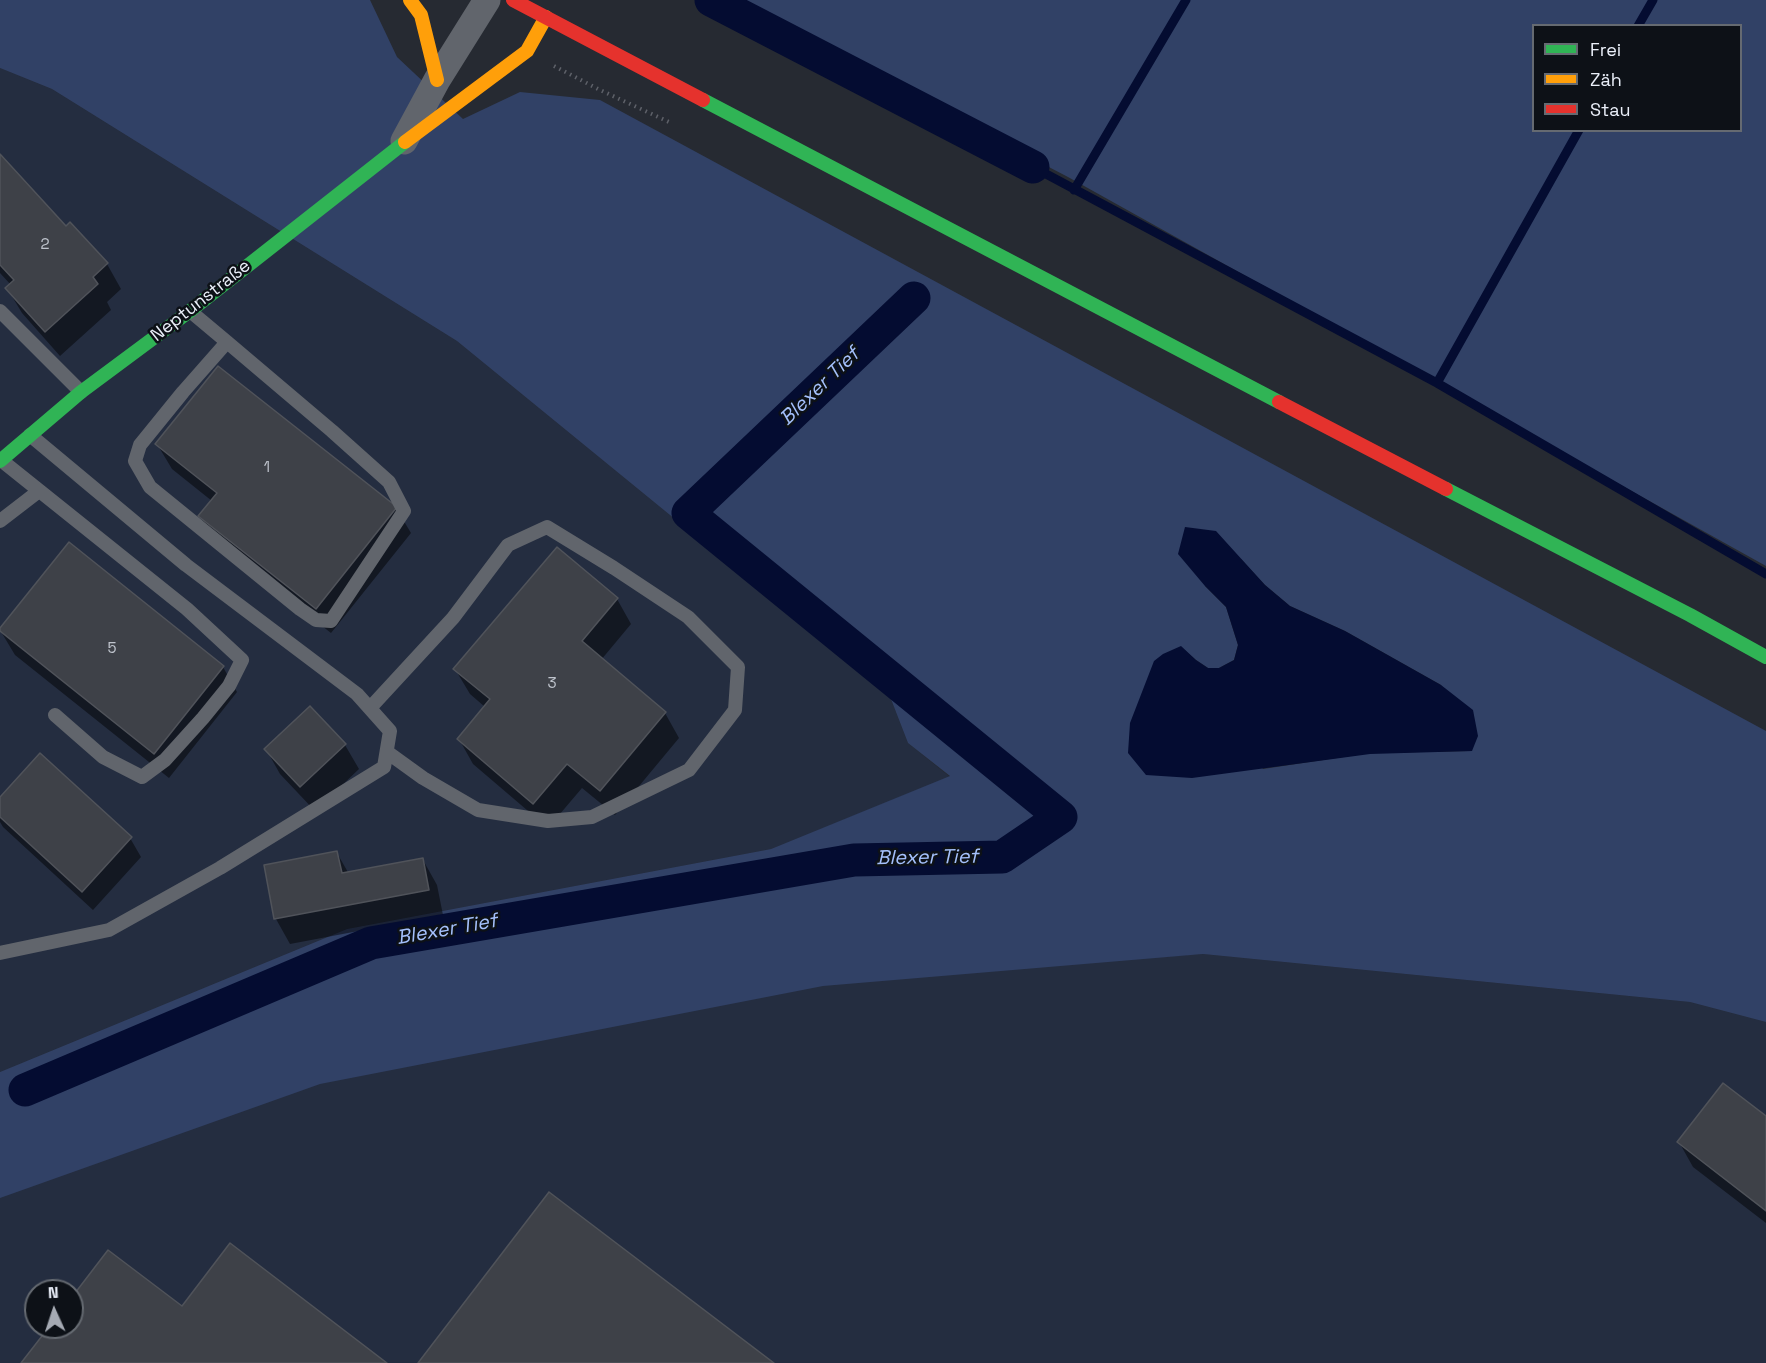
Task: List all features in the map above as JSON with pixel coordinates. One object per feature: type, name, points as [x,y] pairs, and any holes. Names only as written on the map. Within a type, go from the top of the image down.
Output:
[{"type":"main road","points":[[410,0],[421,15],[437,80]]},
{"type":"main road","points":[[513,0],[1766,657]]},
{"type":"main road","name":"Neptunstraße","points":[[0,460],[81,392],[190,312],[403,143],[526,51],[546,17]]},
{"type":"street","name":"Neptunstraße","points":[[403,143],[437,80],[487,0]]},
{"type":"lane","points":[[0,311],[81,392]]},
{"type":"lane","points":[[190,312],[227,342],[389,482],[404,511],[331,621],[316,620],[300,609],[194,523],[150,487],[135,461],[140,445],[227,342]]},
{"type":"lane","points":[[0,953],[109,930],[220,868],[384,767],[390,731],[357,694],[186,565],[30,435]]},
{"type":"lane","points":[[0,460],[188,609],[242,660],[229,686],[202,718],[165,760],[142,777],[103,757],[55,715]]},
{"type":"lane","points":[[0,521],[39,491]]},
{"type":"lane","points":[[370,708],[453,618],[508,545],[547,527],[688,617],[738,667],[735,710],[689,770],[592,817],[548,821],[478,810],[423,778],[387,752]]},
{"type":"shaded area","points":[[0,0],[370,0],[397,57],[463,119],[520,92],[600,100],[1766,731],[1766,1022],[1690,1002],[1203,954],[823,986],[320,1084],[0,1198],[0,1072],[347,929],[771,849],[950,776],[908,743],[889,694],[457,341],[52,89],[0,68]],"holes":[[[1241,559],[1265,585],[1290,606],[1345,631],[1441,685],[1472,751],[1370,753],[1263,769],[1181,647],[1208,668],[1219,668],[1234,660],[1238,645],[1226,607],[1205,586]]]},
{"type":"shaded area","points":[[728,0],[1766,0],[1766,566],[1068,177]]},
{"type":"shaded area","points":[[0,68],[52,89],[457,341],[889,694],[908,743],[950,777],[771,849],[347,929],[0,1072]]},
{"type":"shaded area","points":[[1185,527],[1216,531],[1265,585],[1290,606],[1345,631],[1441,685],[1473,710],[1478,736],[1472,751],[1370,754],[1192,778],[1146,775],[1128,753],[1130,723],[1154,661],[1181,646],[1208,668],[1219,668],[1234,660],[1238,645],[1226,607],[1178,554]]},
{"type":"shaded area","points":[[1203,954],[1690,1002],[1766,1022],[1766,1363],[0,1363],[0,1165],[560,995]]},
{"type":"building","points":[[0,154],[66,226],[70,222],[108,263],[93,277],[98,284],[45,332],[5,288],[14,280],[0,265]]},
{"type":"building","points":[[218,366],[397,507],[316,609],[198,516],[217,493],[155,444]]},
{"type":"building","points":[[69,542],[224,666],[154,754],[0,631],[0,628]]},
{"type":"building","points":[[557,547],[618,598],[582,641],[666,712],[600,791],[567,764],[533,804],[457,739],[490,699],[453,669]]},
{"type":"building","points":[[310,706],[346,744],[300,787],[264,749]]},
{"type":"building","points":[[40,753],[132,837],[82,892],[0,817],[0,797]]},
{"type":"building","points":[[337,851],[342,873],[423,858],[429,890],[274,919],[264,865]]},
{"type":"building","points":[[1723,1083],[1766,1116],[1766,1211],[1677,1142]]},
{"type":"building","points":[[549,1192],[774,1363],[418,1363]]},
{"type":"building","points":[[230,1243],[387,1363],[21,1363],[40,1339],[84,1339],[84,1281],[108,1250],[182,1306]]},
{"type":"waterway","name":"Blexer Tief","points":[[711,0],[1033,167]]},
{"type":"waterway","points":[[1074,190],[1186,0]]},
{"type":"waterway","points":[[1639,24],[1653,0]]},
{"type":"waterway","points":[[1437,383],[1578,132]]},
{"type":"waterway","points":[[1033,167],[1437,383],[1766,574]]},
{"type":"waterway","name":"Blexer Tief","points":[[25,1090],[371,943],[854,860],[1002,857],[1061,817],[688,513],[914,298]]},
{"type":"traffic: fast","points":[[703,100],[1279,402]]},
{"type":"traffic: fast","points":[[0,461],[81,392],[190,311],[405,142]]},
{"type":"traffic: fast","points":[[1446,489],[1690,615],[1766,657]]},
{"type":"traffic: slow","points":[[410,0],[421,15],[437,80]]},
{"type":"traffic: slow","points":[[405,142],[527,51],[546,17]]},
{"type":"traffic: jam","points":[[513,0],[703,100]]},
{"type":"traffic: jam","points":[[1279,402],[1446,489]]}]
